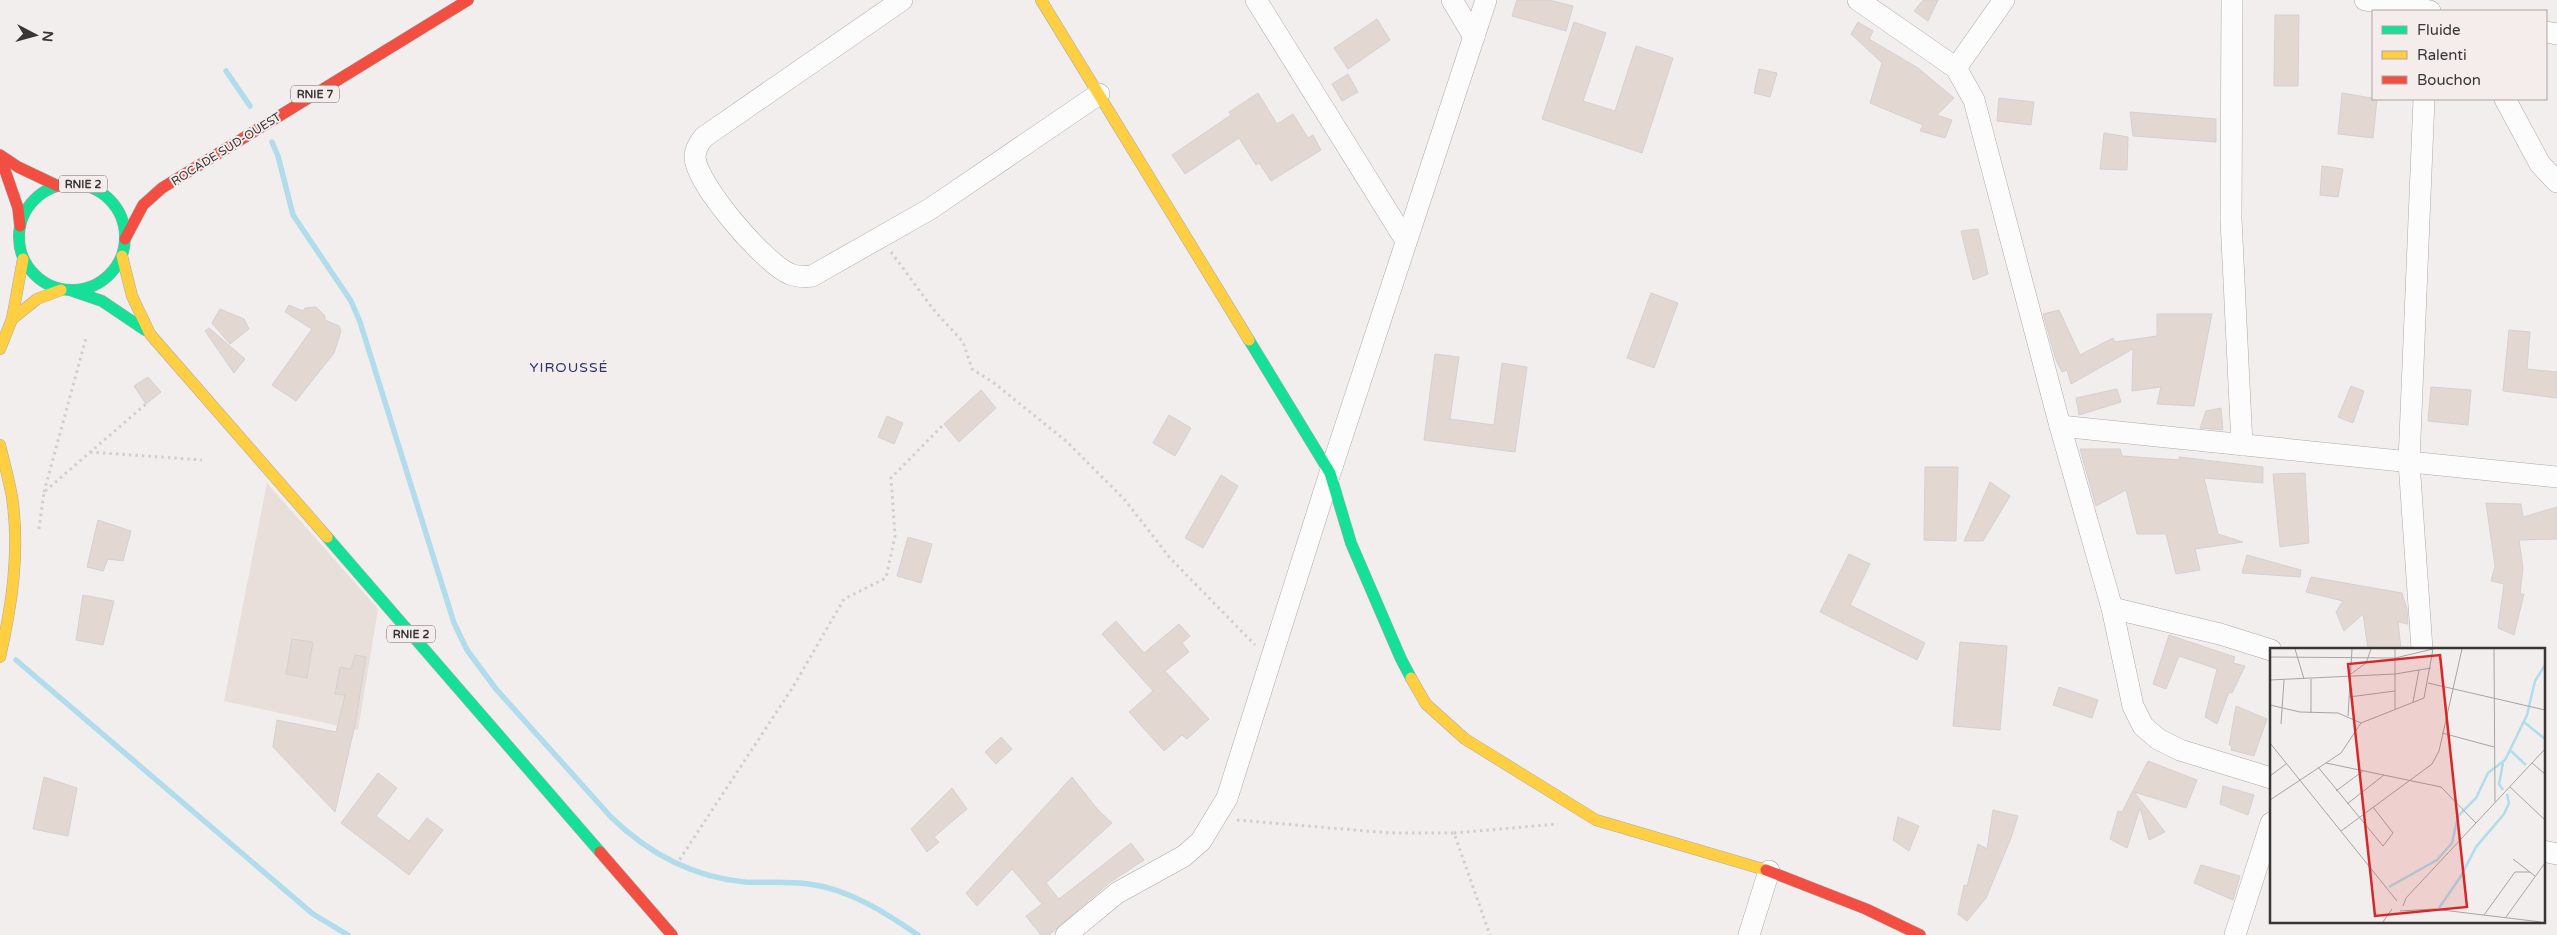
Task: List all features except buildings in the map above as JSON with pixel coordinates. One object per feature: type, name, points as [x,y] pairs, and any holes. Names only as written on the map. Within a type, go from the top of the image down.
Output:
[{"type":"main road","name":"ROCADE SUD-OUEST","points":[[125,240],[143,205],[162,188],[468,0]]},
{"type":"main road","points":[[1042,0],[1330,473],[1351,543],[1401,659],[1426,704],[1465,739],[1596,820],[1769,871],[1866,909],[1920,935]]},
{"type":"main road","name":"RNIE 2","points":[[0,155],[18,167],[58,186]]},
{"type":"main road","name":"RNIE 2","points":[[0,155],[18,208],[19,243],[23,259],[46,284],[102,301],[150,334]]},
{"type":"main road","name":"RNIE 2","points":[[20,226],[26,210],[36,197],[66,183],[83,184],[99,190],[112,200],[121,215],[125,240],[122,256],[127,284],[134,306],[150,334],[672,935]]},
{"type":"main road","name":"ROCADE SUD-OUEST","points":[[144,191],[162,188]]},
{"type":"main road","points":[[99,190],[117,192]]},
{"type":"main road","name":"RNIE 2","points":[[66,290],[94,286],[108,277],[122,256]]},
{"type":"main road","points":[[0,349],[12,318],[23,259]]},
{"type":"main road","points":[[12,318],[37,299],[66,290]]},
{"type":"main road","points":[[0,445],[13,503],[16,536],[11,604],[0,656]]},
{"type":"street","points":[[902,0],[704,137],[697,146],[695,156],[703,181],[719,206],[776,266],[790,275],[812,276],[930,209],[1099,94]]},
{"type":"street","points":[[1256,0],[1406,241]]},
{"type":"street","points":[[1452,0],[1474,37]]},
{"type":"street","points":[[1066,935],[1117,893],[1184,856],[1201,841],[1216,818],[1234,779],[1270,659],[1330,473],[1486,0]]},
{"type":"street","points":[[1858,0],[1956,68],[1974,100],[2060,426],[2112,608],[2133,706],[2143,726],[2158,739],[2180,750],[2270,778]]},
{"type":"street","points":[[1956,68],[2004,0]]},
{"type":"street","points":[[2232,0],[2231,219],[2242,444]]},
{"type":"street","points":[[2366,0],[2422,10]]},
{"type":"street","points":[[2422,648],[2409,462],[2424,100]]},
{"type":"street","points":[[2506,100],[2540,164],[2557,182]]},
{"type":"street","points":[[2060,426],[2557,477]]},
{"type":"street","points":[[2112,608],[2220,634],[2270,650]]},
{"type":"street","points":[[2235,935],[2270,826]]},
{"type":"street","points":[[2544,851],[2557,854]]},
{"type":"street","points":[[1749,935],[1769,871]]},
{"type":"path","points":[[880,237],[933,309],[963,342],[972,369],[994,383],[1066,441],[1124,500],[1171,559],[1270,659]]},
{"type":"path","points":[[39,531],[44,492],[86,338]]},
{"type":"path","points":[[44,492],[146,404]]},
{"type":"path","points":[[676,865],[793,687],[844,599],[886,578],[895,536],[891,478],[944,424]]},
{"type":"path","points":[[90,452],[202,460]]},
{"type":"path","points":[[1216,818],[1390,833],[1454,834],[1596,820]]},
{"type":"path","points":[[1454,834],[1490,935]]},
{"type":"shaded area","points":[[267,483],[378,609],[358,730],[224,701]]},
{"type":"waterway","points":[[226,71],[250,106]]},
{"type":"waterway","points":[[272,142],[278,156],[293,215],[351,301],[360,322],[454,623],[467,650],[496,689],[611,817],[640,842],[656,852],[689,869],[707,875],[745,882],[801,883],[838,891],[866,903],[918,935]]},
{"type":"waterway","points":[[16,660],[313,914],[348,935]]},
{"type":"traffic: fast","points":[[72,184],[92,188],[110,199],[121,217],[125,237],[121,257],[110,275],[92,286],[72,290],[52,286],[34,275],[23,257],[19,237],[23,217],[34,199],[52,188],[72,184]]},
{"type":"traffic: fast","points":[[70,290],[102,301],[145,330]]},
{"type":"traffic: fast","points":[[1249,340],[1330,473],[1351,543],[1411,678]]},
{"type":"traffic: fast","points":[[327,537],[600,852]]},
{"type":"traffic: slow","points":[[1041,0],[1249,340]]},
{"type":"traffic: slow","points":[[122,256],[132,296],[150,334],[327,537]]},
{"type":"traffic: slow","points":[[0,349],[12,319],[23,259]]},
{"type":"traffic: slow","points":[[12,319],[37,299],[61,290]]},
{"type":"traffic: slow","points":[[0,445],[12,497],[15,537],[14,578],[0,657]]},
{"type":"traffic: slow","points":[[1411,678],[1426,704],[1465,739],[1596,820],[1766,870]]},
{"type":"traffic: jam","points":[[125,239],[143,205],[162,188],[468,0]]},
{"type":"traffic: jam","points":[[0,155],[18,167],[58,186]]},
{"type":"traffic: jam","points":[[0,156],[18,208],[20,226]]},
{"type":"traffic: jam","points":[[600,852],[672,935]]},
{"type":"traffic: jam","points":[[1766,870],[1866,909],[1920,935]]},
{"type":"district","name":"YIROUSSÉ","points":[[569,367]]}]
